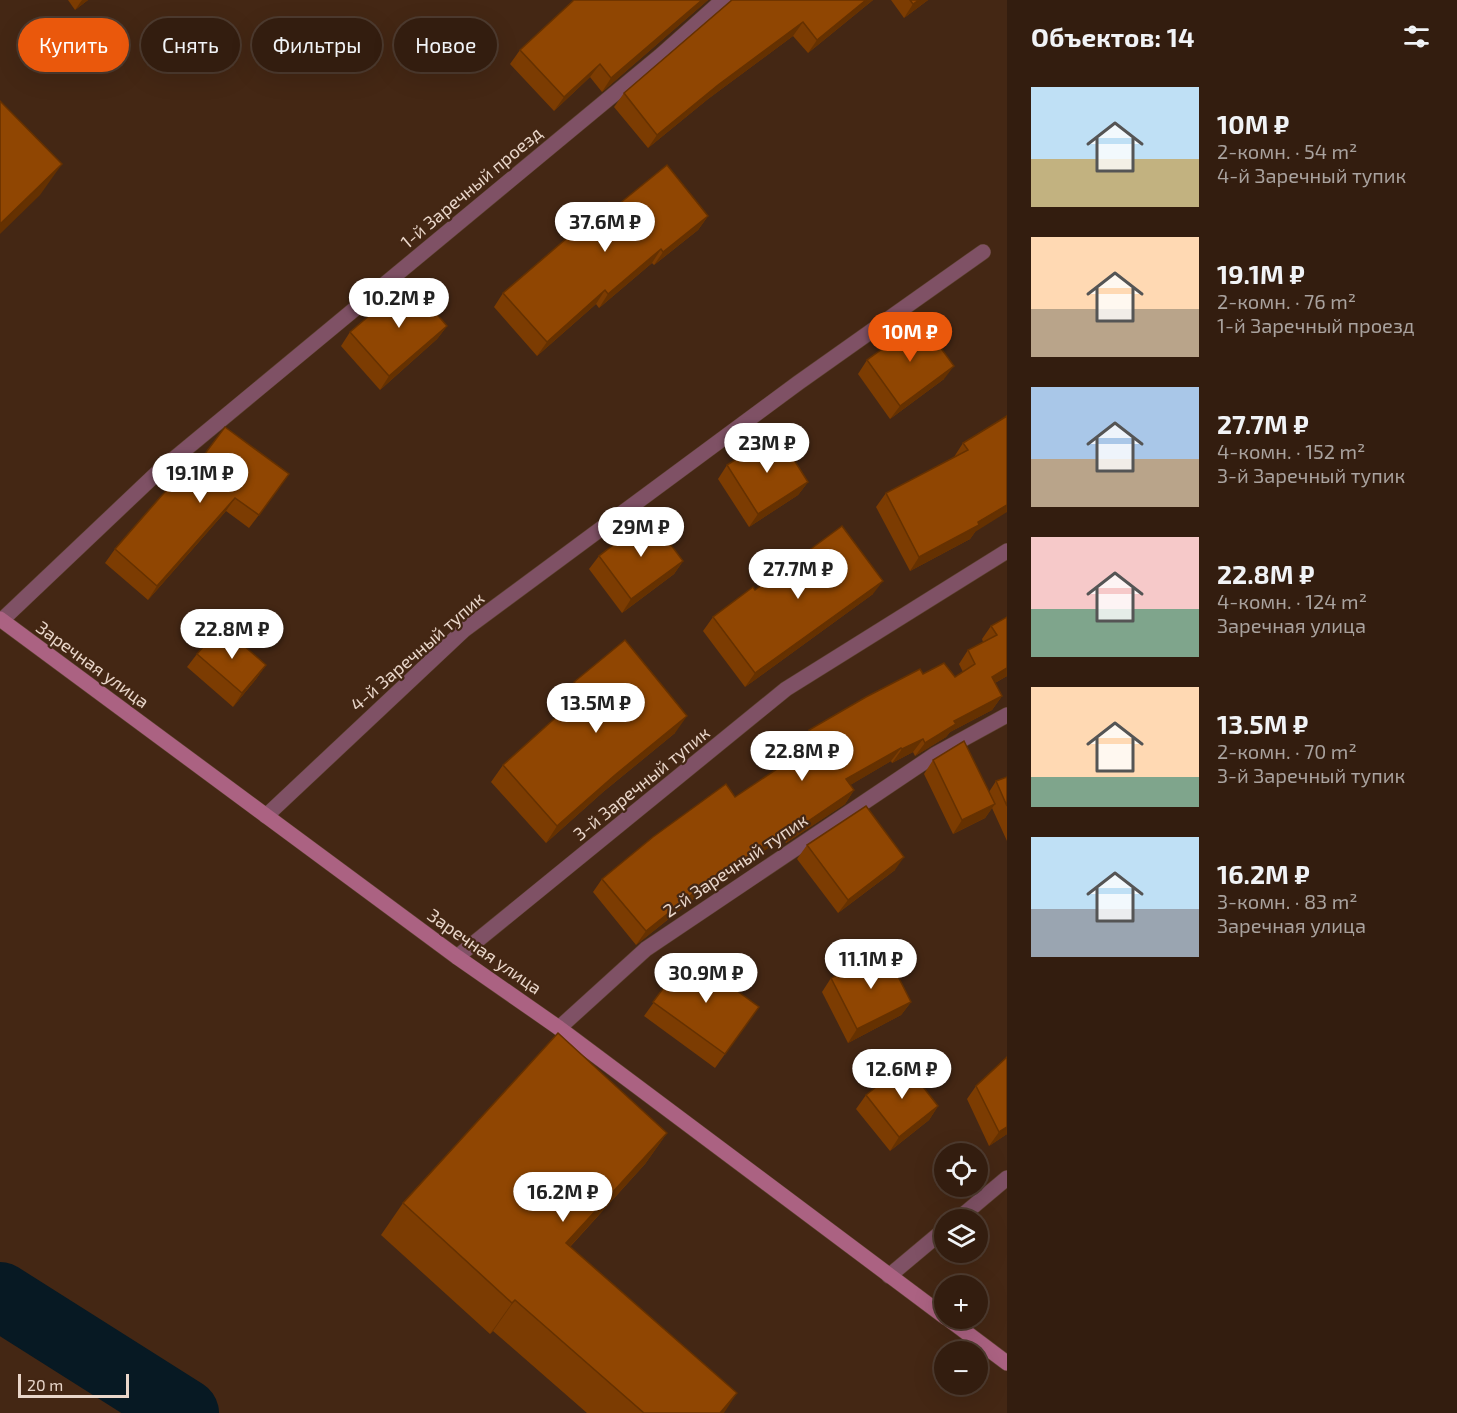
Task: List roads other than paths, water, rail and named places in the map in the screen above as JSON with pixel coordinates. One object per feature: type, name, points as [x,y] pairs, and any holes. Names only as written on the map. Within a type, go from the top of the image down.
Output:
[{"type":"main road","name":"Заречная улица","points":[[1,620],[457,957],[560,1028],[934,1309]]},
{"type":"main road","name":"Заречная улица","points":[[961,1329],[1007,1363]]},
{"type":"street","name":"1-й Заречный проезд","points":[[1,620],[158,472],[651,64],[723,0]]},
{"type":"street","name":"4-й Заречный тупик","points":[[266,816],[464,630],[798,382],[982,252]]},
{"type":"street","name":"3-й Заречный тупик","points":[[457,957],[786,689],[1007,551]]},
{"type":"street","name":"2-й Заречный тупик","points":[[560,1028],[646,949],[936,754],[1007,715]]},
{"type":"street","points":[[970,1209],[1007,1178]]},
{"type":"street","points":[[889,1276],[934,1238]]},
{"type":"waterway","points":[[0,1296],[185,1413]]}]
